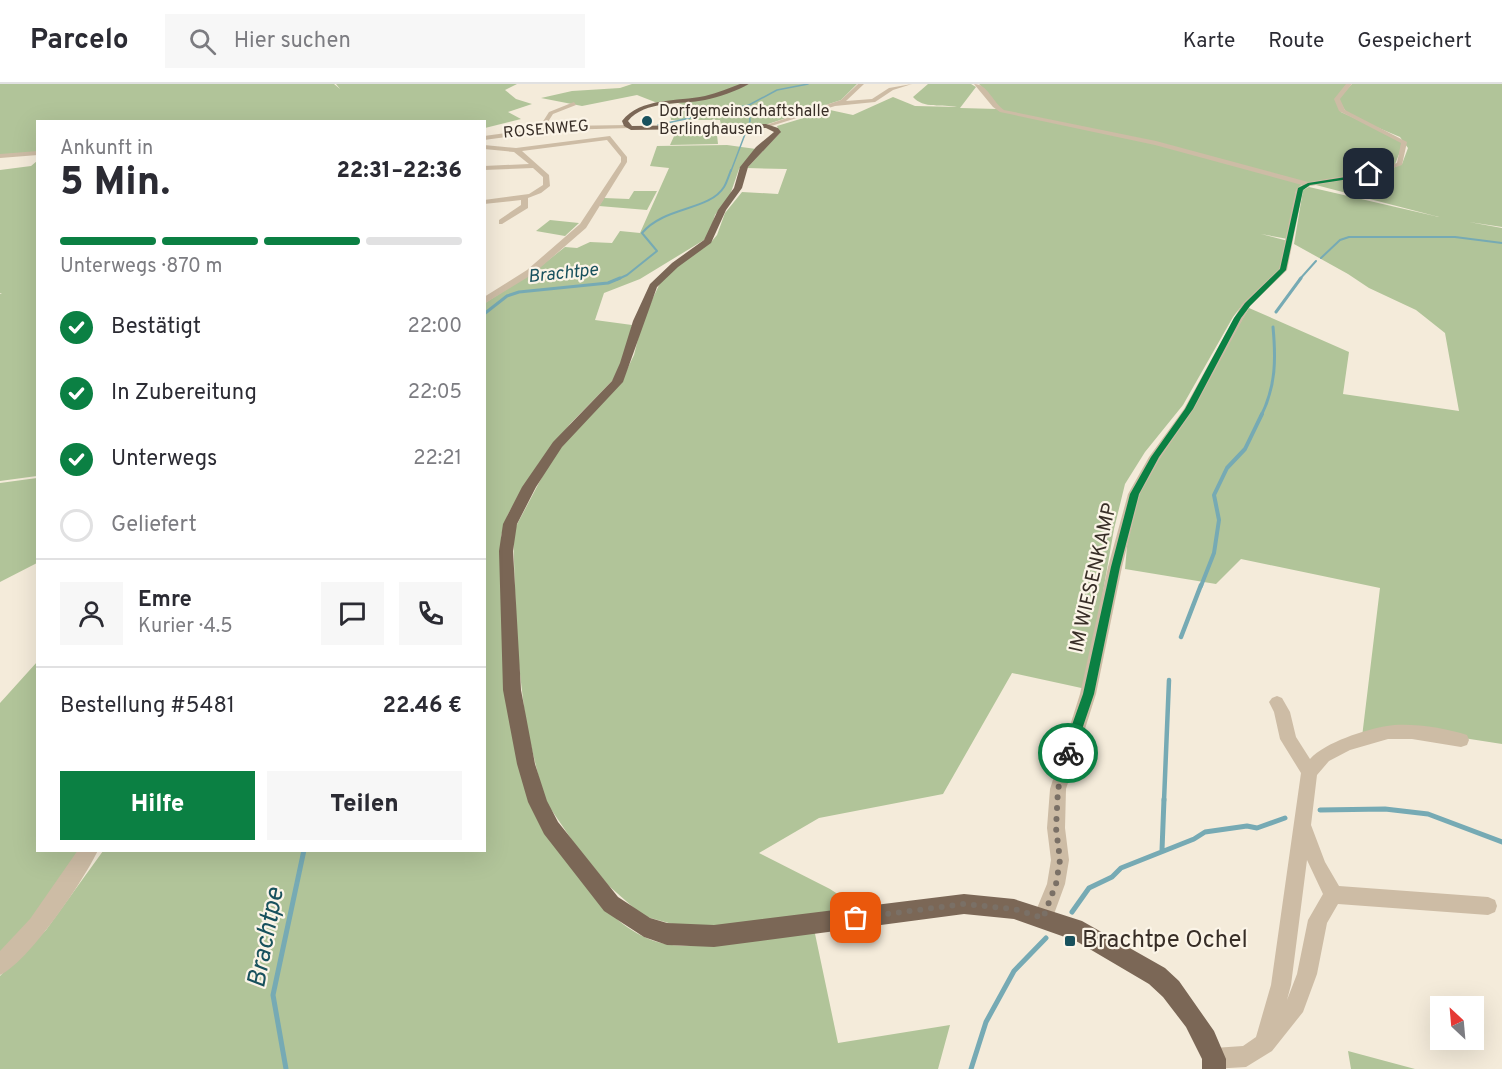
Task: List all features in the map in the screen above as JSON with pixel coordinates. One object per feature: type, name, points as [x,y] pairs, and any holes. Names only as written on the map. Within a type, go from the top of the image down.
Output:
[{"type":"main road","points":[[746,84],[708,97],[638,110],[626,118],[625,124],[628,127],[762,126],[776,129],[778,132],[744,167],[738,188],[718,217],[712,237],[656,283],[638,321],[620,376],[557,445],[516,512],[507,535],[512,690],[531,782],[551,828],[611,904],[644,926],[667,934],[714,936],[964,904],[1014,909],[1043,918],[1082,932],[1156,976],[1171,989],[1194,1019],[1214,1064]]},
{"type":"street","points":[[762,126],[834,105],[843,101],[861,84]]},
{"type":"street","points":[[834,105],[873,101],[891,89],[909,84]]},
{"type":"street","points":[[977,84],[994,107],[1002,111],[1156,143],[1308,184],[1369,174],[1400,164],[1404,142],[1342,111],[1337,99],[1349,84]]},
{"type":"street","points":[[517,134],[544,124],[551,113],[574,104]]},
{"type":"street","points":[[486,138],[561,128],[628,127]]},
{"type":"street","points":[[486,301],[530,272],[586,223],[624,162],[624,157],[610,141],[618,128]]},
{"type":"street","name":"ROSENWEG","points":[[486,147],[516,150],[610,138]]},
{"type":"street","points":[[489,198],[524,198],[535,195],[546,186],[547,176],[516,150]]},
{"type":"street","points":[[0,156],[36,153]]},
{"type":"street","points":[[486,168],[534,166]]},
{"type":"street","name":"IM WIESENKAMP","points":[[1043,918],[1056,884],[1060,860],[1056,828],[1058,789],[1088,694],[1115,567],[1134,494],[1155,457],[1189,409],[1238,318],[1248,304],[1283,270],[1299,192],[1308,184]]},
{"type":"street","points":[[502,222],[525,206],[524,198]]},
{"type":"street","points":[[1276,702],[1282,712],[1288,739],[1309,772]]},
{"type":"street","points":[[1265,1044],[1281,984],[1309,772],[1323,756],[1345,745],[1388,732],[1412,732],[1461,740]]},
{"type":"street","points":[[1302,823],[1318,866],[1332,894]]},
{"type":"street","points":[[0,965],[17,950],[49,909],[88,852]]},
{"type":"street","points":[[1332,894],[1488,906]]},
{"type":"street","points":[[1214,1064],[1246,1056],[1265,1044],[1296,1005],[1307,974],[1318,920],[1332,894]]},
{"type":"green space","points":[[0,84],[334,84],[340,89],[336,84],[517,84],[505,90],[516,99],[532,104],[508,112],[521,119],[486,128],[486,120],[36,120],[36,152],[0,155]]},
{"type":"green space","points":[[632,84],[741,84],[726,93],[749,84],[857,84],[841,100],[765,125],[721,125],[720,120],[671,120],[670,113],[689,107],[678,103],[660,104],[637,95],[582,106],[541,98],[572,91],[620,88]]},
{"type":"green space","points":[[928,84],[971,84],[976,87],[960,108],[997,109],[990,96],[979,84],[1347,84],[1336,98],[1341,112],[1395,137],[1401,141],[1402,147],[1395,164],[1350,177],[1302,184],[1296,191],[1288,239],[1261,234],[1288,241],[1281,269],[1243,304],[1233,317],[1183,405],[1145,452],[1125,484],[1114,529],[1086,689],[1012,673],[943,794],[819,818],[759,853],[830,889],[865,912],[687,928],[643,916],[609,886],[576,846],[544,799],[526,725],[517,648],[513,532],[550,462],[564,442],[621,382],[634,355],[643,319],[660,283],[679,263],[712,241],[717,235],[725,213],[742,192],[778,194],[787,169],[747,168],[780,133],[777,126],[830,110],[853,115],[893,97],[915,106],[957,107],[928,105],[917,101],[913,97]]},
{"type":"green space","points":[[1352,84],[1502,84],[1502,227],[1469,222],[1502,228],[1502,744],[1412,730],[1362,737],[1380,588],[1241,559],[1216,584],[1125,569],[1128,535],[1137,496],[1249,308],[1349,352],[1343,394],[1459,411],[1445,333],[1416,310],[1369,288],[1294,244],[1303,190],[1309,187],[1439,217],[1312,184],[1369,175],[1402,164],[1408,148],[1400,137],[1348,115],[1338,99]]},
{"type":"green space","points":[[675,134],[717,135],[718,144],[670,145]]},
{"type":"green space","points":[[727,145],[756,149],[739,169],[730,195],[715,215],[710,232],[704,240],[640,279],[604,293],[595,320],[632,325],[625,355],[613,380],[570,424],[539,463],[508,514],[501,536],[512,731],[593,896],[624,924],[641,936],[676,946],[715,945],[814,929],[838,1043],[950,1025],[938,1069],[0,1069],[0,976],[46,930],[102,852],[486,852],[486,302],[532,273],[565,247],[577,248],[590,242],[612,243],[620,231],[640,233],[669,168],[650,166],[657,146]]},
{"type":"green space","points":[[36,162],[36,476],[0,481],[0,294],[2,293],[0,293],[0,170],[31,166]]},
{"type":"green space","points":[[634,191],[657,191],[647,210],[599,206],[604,198],[629,199]]},
{"type":"green space","points":[[550,220],[579,223],[565,236],[536,231]]},
{"type":"green space","points":[[36,478],[36,564],[0,582],[0,483]]},
{"type":"green space","points":[[36,663],[36,852],[79,852],[30,924],[0,956],[0,703]]},
{"type":"green space","points":[[1348,1051],[1415,1069],[1351,1069]]},
{"type":"waterway","name":"Brachtpe","points":[[749,105],[777,90],[808,84]]},
{"type":"waterway","points":[[658,125],[749,105]]},
{"type":"waterway","name":"Brachtpe","points":[[731,171],[750,121],[749,105]]},
{"type":"waterway","name":"Brachtpe","points":[[616,280],[627,275],[657,251],[642,233],[662,218],[708,201],[717,195],[724,187],[731,170]]},
{"type":"waterway","points":[[1321,258],[1340,240],[1349,237],[1455,237],[1502,243]]},
{"type":"waterway","points":[[1299,280],[1316,261]]},
{"type":"waterway","name":"Brachtpe","points":[[486,312],[507,296],[519,292],[608,283],[620,278]]},
{"type":"waterway","points":[[1276,312],[1301,278]]},
{"type":"waterway","points":[[1261,416],[1270,394],[1274,372],[1273,327]]},
{"type":"waterway","points":[[1201,586],[1214,553],[1219,520],[1214,495],[1227,468],[1245,449],[1262,414]]},
{"type":"waterway","points":[[1181,637],[1201,585]]},
{"type":"waterway","points":[[1164,801],[1169,680]]},
{"type":"waterway","points":[[1162,850],[1164,799]]},
{"type":"waterway","points":[[1320,810],[1385,809],[1428,814],[1502,842]]},
{"type":"waterway","points":[[1072,912],[1089,888],[1112,877],[1121,868],[1194,839],[1205,832],[1247,826],[1257,828],[1285,818]]},
{"type":"waterway","name":"Brachtpe","points":[[286,1069],[273,995],[304,852]]},
{"type":"waterway","points":[[971,1069],[986,1022],[1014,971],[1046,938]]},
{"type":"way so far","points":[[856,918],[964,904],[1014,909],[1043,918],[1056,884],[1060,860],[1056,828],[1058,789],[1068,753]]},
{"type":"place","name":"Dorfgemeinschaftshalle Berlinghausen","points":[[647,121]]},
{"type":"place","name":"Brachtpe Ochel","points":[[1070,941]]},
{"type":"route","points":[[1068,753],[1088,694],[1102,640],[1115,567],[1134,494],[1155,457],[1189,409],[1234,324],[1248,304],[1283,270],[1291,241],[1300,189],[1308,184],[1369,174]]}]
